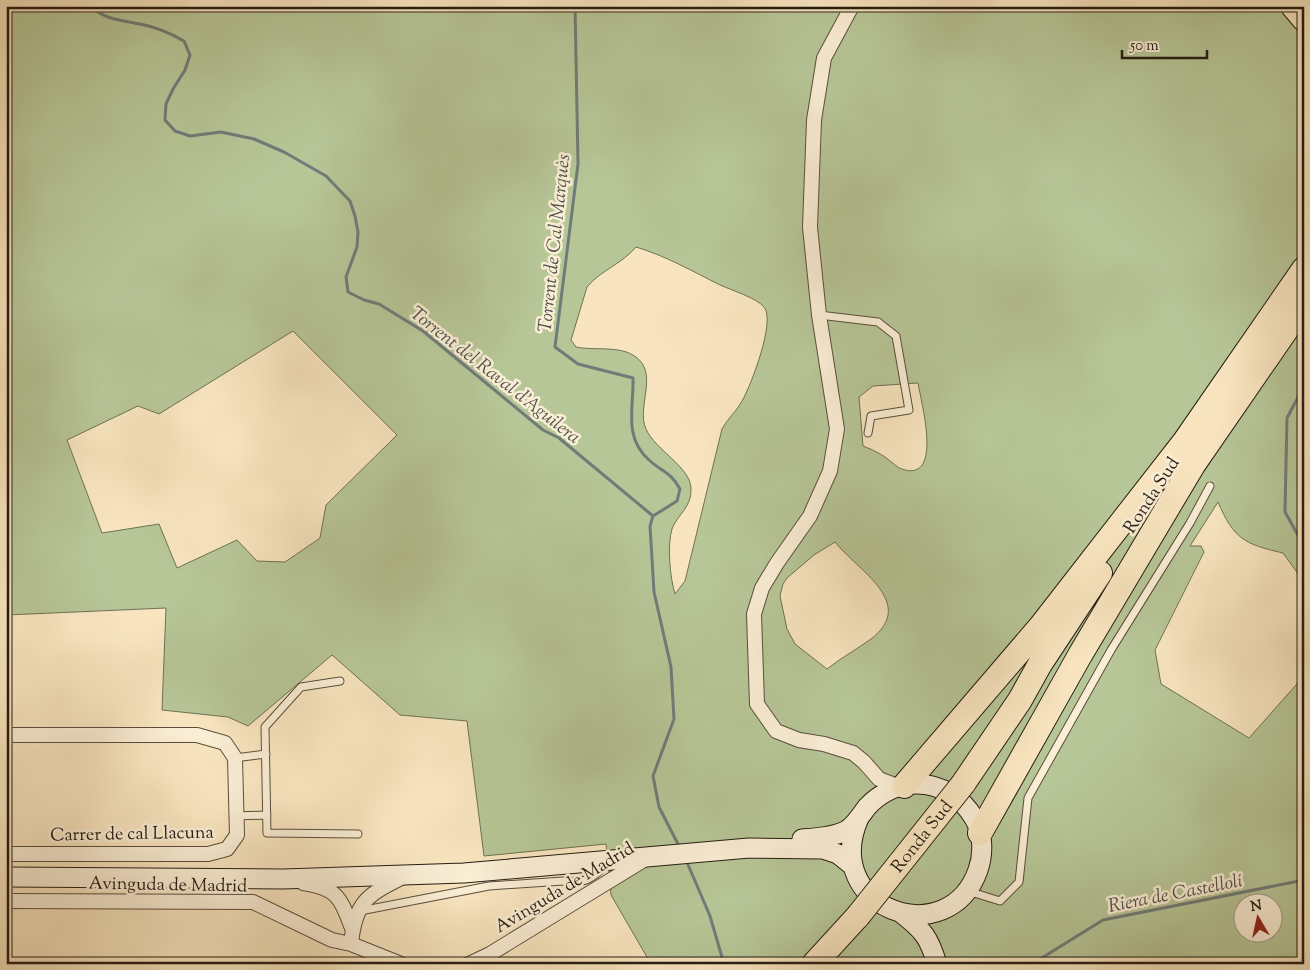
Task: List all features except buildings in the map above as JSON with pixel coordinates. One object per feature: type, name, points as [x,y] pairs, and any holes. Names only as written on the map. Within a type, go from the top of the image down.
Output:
[{"type":"highway","points":[[1293,6],[1304,19]]},
{"type":"highway","points":[[902,786],[1041,626],[1186,442],[1304,269]]},
{"type":"highway","points":[[980,833],[1080,655],[1193,465],[1304,304]]},
{"type":"highway","name":"Ronda Sud","points":[[814,964],[858,916],[963,784],[1020,700],[1040,664],[1186,442]]},
{"type":"highway","name":"Ronda Sud","points":[[1020,700],[1047,668],[1193,465]]},
{"type":"street","points":[[852,6],[824,58],[814,120],[810,227],[819,315],[837,429],[830,471],[810,516],[762,588],[754,614],[757,704],[776,731],[799,740],[824,744],[853,753],[879,779],[902,786]]},
{"type":"street","points":[[6,735],[197,735],[225,743],[235,758]]},
{"type":"street","name":"Carrer de cal Llacuna","points":[[6,854],[208,854],[228,849],[237,834],[235,758]]},
{"type":"street","points":[[871,772],[874,782],[872,803]]},
{"type":"street","points":[[749,848],[835,834],[847,830],[872,803],[884,793],[902,786],[918,784],[932,786],[951,795],[967,808],[975,820],[980,833],[982,848],[976,878],[956,902],[942,910],[927,914],[907,914],[888,909],[866,892],[858,880],[853,866],[851,842],[859,818]]},
{"type":"street","points":[[6,877],[283,880],[464,873],[749,848],[822,849],[838,854],[853,866]]},
{"type":"street","name":"Avinguda de Madrid","points":[[470,964],[490,954],[651,856]]},
{"type":"street","points":[[351,944],[352,928],[357,912],[369,897],[408,875]]},
{"type":"street","points":[[283,880],[310,884],[332,891],[344,907],[352,928]]},
{"type":"street","name":"Avinguda de Madrid","points":[[6,901],[253,902],[332,940],[351,944],[400,964]]},
{"type":"street","points":[[931,944],[934,925],[942,910]]},
{"type":"street","points":[[902,912],[926,935],[937,964]]},
{"type":"lane","points":[[819,315],[878,322],[896,336],[908,410],[871,416],[868,433]]},
{"type":"lane","points":[[967,890],[1000,901],[1019,882],[1028,798],[1111,650],[1210,486]]},
{"type":"lane","points":[[340,681],[301,687],[265,727],[267,833],[358,834]]},
{"type":"lane","points":[[235,758],[266,754]]},
{"type":"lane","points":[[236,816],[267,816]]},
{"type":"lane","points":[[357,912],[374,907],[490,886],[563,881],[575,883],[588,880],[612,859]]},
{"type":"green space","points":[[6,6],[1304,6],[1304,582],[1283,553],[1250,543],[1235,532],[1218,502],[1190,546],[1201,546],[1204,552],[1155,650],[1161,684],[1249,738],[1304,676],[1304,964],[651,964],[611,895],[606,844],[484,856],[467,721],[400,715],[332,655],[248,726],[228,717],[162,710],[166,608],[6,615]],"holes":[[[636,247],[668,259],[720,285],[756,300],[764,307],[767,314],[765,338],[751,382],[740,405],[722,429],[685,581],[675,594],[670,561],[670,536],[674,524],[687,506],[691,489],[685,473],[657,444],[646,429],[643,411],[647,381],[643,364],[630,353],[576,347],[571,340],[587,287]],[[293,331],[397,435],[326,505],[320,538],[285,562],[257,561],[237,540],[177,568],[159,524],[102,533],[67,440],[138,406],[159,414]],[[918,383],[927,440],[926,454],[922,465],[913,471],[899,468],[881,454],[863,446],[859,397],[873,386]],[[835,542],[879,587],[886,600],[888,613],[884,626],[871,639],[827,669],[795,644],[787,629],[780,596],[783,584],[787,578],[814,555]]]},
{"type":"waterway","name":"Torrent del Raval d'Aguilera","points":[[90,6],[107,17],[152,27],[184,41],[190,55],[185,70],[166,104],[165,120],[175,131],[190,136],[221,132],[254,139],[284,152],[326,176],[350,201],[358,232],[357,247],[346,277],[348,292],[364,300],[379,304],[423,331],[543,430],[559,438],[653,516]]},
{"type":"waterway","name":"Torrent de Cal Marquès","points":[[575,6],[578,164],[555,347],[578,364],[633,378],[632,421],[636,442],[649,460],[670,476],[680,489],[677,501],[653,516]]},
{"type":"waterway","name":"Riera de Castellolí","points":[[1304,386],[1287,418],[1285,512],[1304,546]]},
{"type":"waterway","points":[[653,516],[650,526],[654,592],[671,667],[674,719],[653,776],[659,807],[680,848]]},
{"type":"waterway","points":[[686,860],[710,916],[724,964]]},
{"type":"waterway","name":"Riera de Castellolí","points":[[1032,964],[1103,920],[1304,880]]}]
